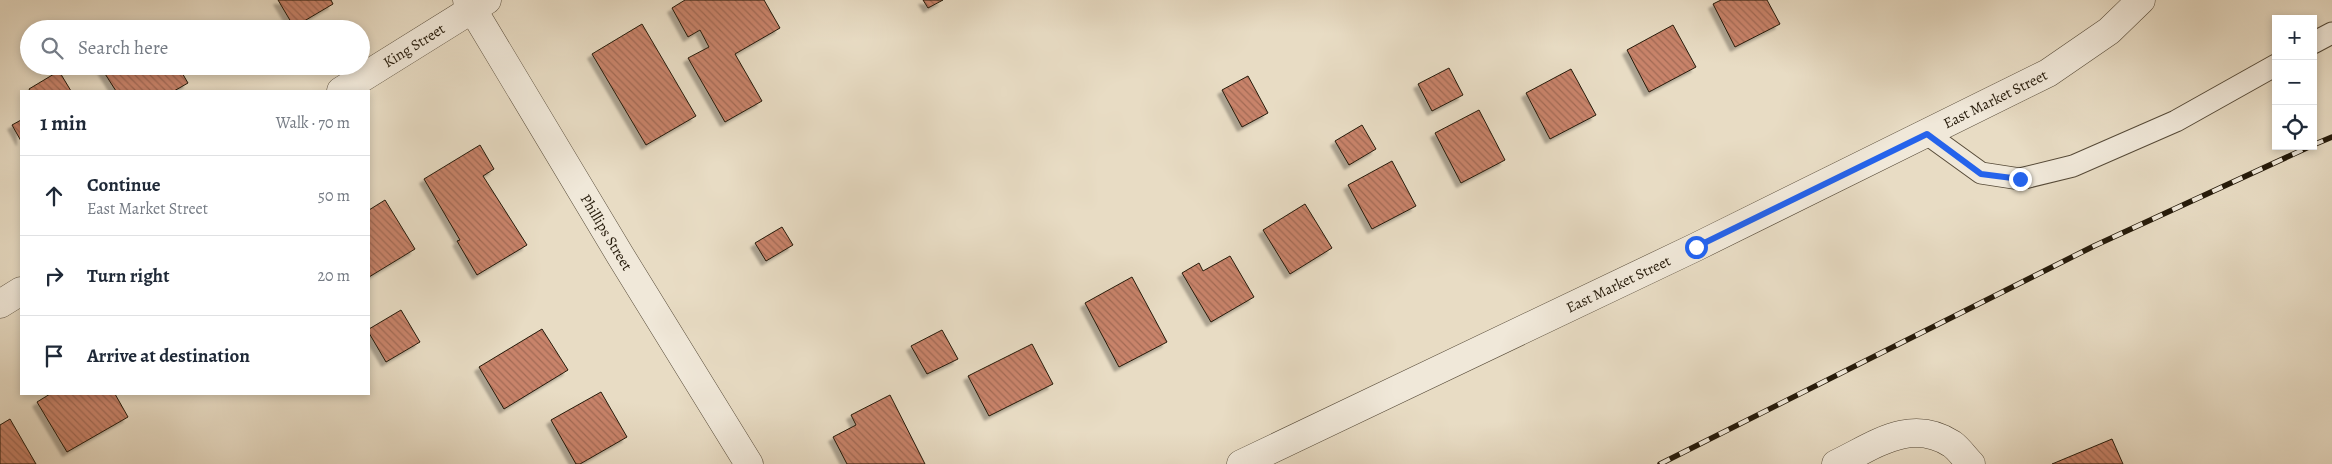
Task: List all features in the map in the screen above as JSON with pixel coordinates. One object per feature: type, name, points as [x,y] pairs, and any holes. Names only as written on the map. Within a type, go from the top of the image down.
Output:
[{"type":"street","name":"East Market Street","points":[[1241,464],[1927,134],[2048,73],[2109,31],[2141,0]]},
{"type":"street","name":"King Street","points":[[370,71],[475,3]]},
{"type":"street","name":"Phillips Street","points":[[475,3],[620,255],[749,464]]},
{"type":"street","name":"King Street","points":[[342,90],[365,75]]},
{"type":"street","points":[[0,304],[20,292]]},
{"type":"street","points":[[1836,464],[1881,440],[1899,434],[1917,433],[1937,436],[1953,445],[1971,464]]},
{"type":"lane","points":[[2317,41],[2332,33]]},
{"type":"lane","points":[[1927,134],[1981,174],[2020,179],[2073,166],[2176,121],[2272,67]]},
{"type":"building","points":[[278,0],[331,0],[333,4],[306,20],[290,20]]},
{"type":"building","points":[[685,0],[764,0],[780,28],[735,54],[762,101],[725,122],[688,58],[709,47],[700,30],[688,37],[672,8]]},
{"type":"building","points":[[923,0],[943,0],[928,8]]},
{"type":"building","points":[[1721,0],[1767,0],[1780,24],[1735,47],[1713,4]]},
{"type":"building","points":[[642,24],[696,116],[646,145],[592,54]]},
{"type":"building","points":[[1673,25],[1696,67],[1649,92],[1627,50]]},
{"type":"building","points":[[1449,68],[1463,95],[1432,111],[1418,84]]},
{"type":"building","points":[[1571,69],[1596,115],[1550,139],[1526,93]]},
{"type":"building","points":[[52,75],[61,75],[70,90],[30,90]]},
{"type":"building","points":[[106,75],[183,75],[188,83],[176,90],[115,90]]},
{"type":"building","points":[[1248,76],[1268,113],[1242,127],[1222,90]]},
{"type":"building","points":[[1479,110],[1505,160],[1461,183],[1435,133]]},
{"type":"building","points":[[20,121],[20,139],[12,125]]},
{"type":"building","points":[[1362,125],[1376,149],[1349,165],[1335,141]]},
{"type":"building","points":[[480,145],[494,169],[483,176],[527,245],[477,275],[457,241],[460,240],[424,179]]},
{"type":"building","points":[[1392,161],[1416,206],[1372,229],[1348,185]]},
{"type":"building","points":[[385,200],[415,249],[370,276],[370,209]]},
{"type":"building","points":[[1305,204],[1332,248],[1290,274],[1263,230]]},
{"type":"building","points":[[782,227],[793,245],[766,261],[755,243]]},
{"type":"building","points":[[1230,256],[1254,297],[1211,322],[1182,273],[1199,263],[1203,271]]},
{"type":"building","points":[[1132,277],[1167,342],[1119,367],[1085,303]]},
{"type":"building","points":[[401,310],[420,342],[386,362],[370,335],[370,328]]},
{"type":"building","points":[[542,329],[568,370],[504,409],[479,367]]},
{"type":"building","points":[[942,330],[958,359],[927,374],[911,346]]},
{"type":"building","points":[[1032,344],[1053,384],[989,416],[968,376]]},
{"type":"building","points":[[601,392],[627,437],[580,464],[576,464],[551,420]]},
{"type":"building","points":[[48,395],[116,395],[128,417],[67,452],[37,402]]},
{"type":"building","points":[[890,395],[925,464],[847,464],[833,437],[856,425],[851,415]]},
{"type":"building","points":[[10,419],[36,464],[0,464],[0,425]]},
{"type":"building","points":[[2112,439],[2123,464],[2052,464]]},
{"type":"railway","points":[[2317,143],[2332,137]]},
{"type":"railway","points":[[1660,464],[2094,246],[2302,150]]},
{"type":"route","points":[[1696,247],[1927,134],[1981,174],[2020,179]]}]
